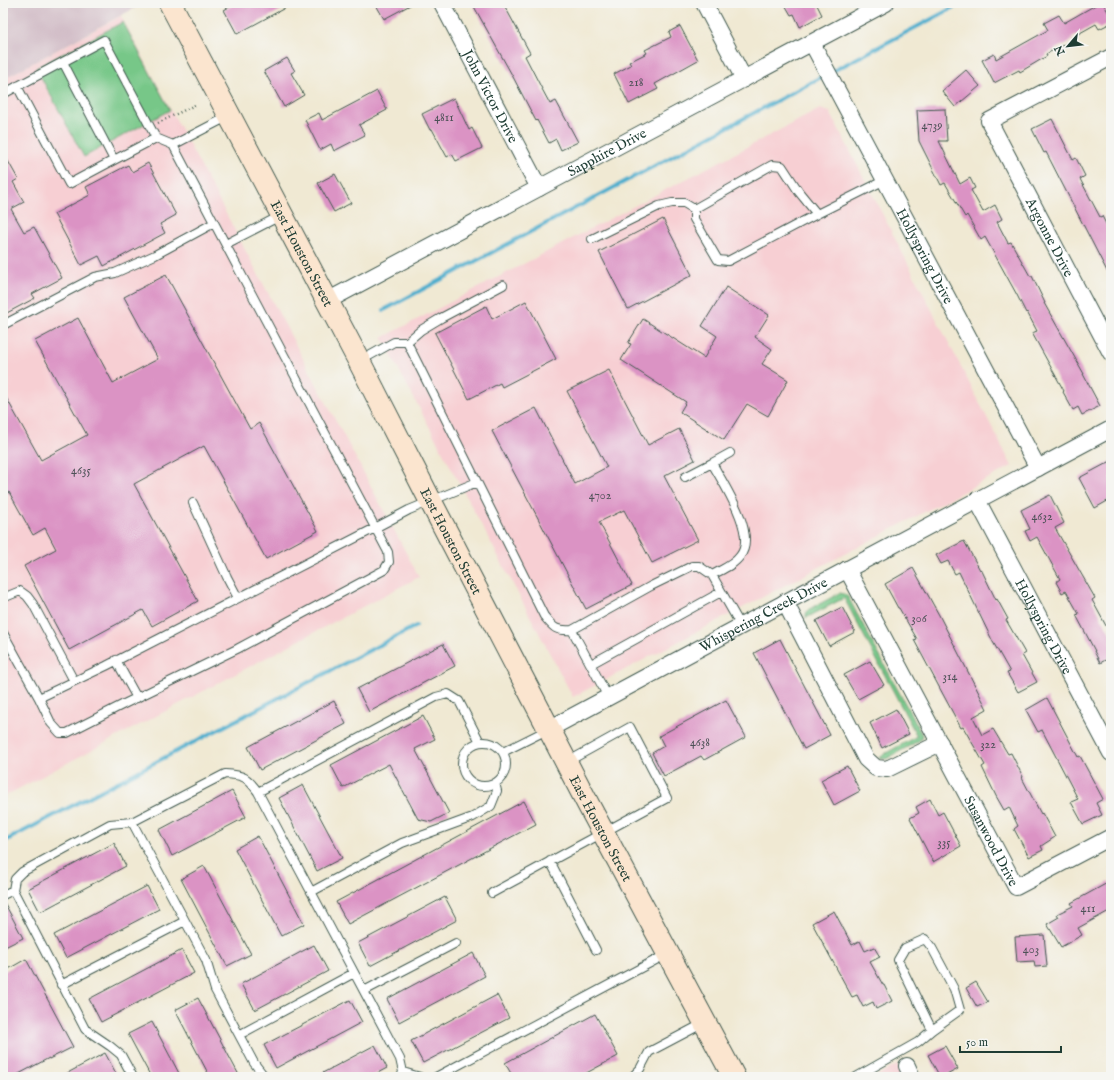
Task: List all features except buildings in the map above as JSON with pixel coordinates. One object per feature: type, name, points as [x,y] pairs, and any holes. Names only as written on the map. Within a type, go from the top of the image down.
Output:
[{"type":"main road","name":"East Houston Street","points":[[170,3],[359,361],[549,729],[734,1077]]},
{"type":"street","name":"John Victor Drive","points":[[442,3],[539,188]]},
{"type":"street","points":[[704,3],[744,79]]},
{"type":"street","name":"Sapphire Drive","points":[[327,301],[886,3]]},
{"type":"street","name":"Hollyspring Drive","points":[[812,43],[1038,468]]},
{"type":"street","name":"Argonne Drive","points":[[1111,57],[989,121],[1111,353]]},
{"type":"street","points":[[1038,468],[1111,430]]},
{"type":"street","name":"Whispering Creek Drive","points":[[549,729],[1038,468]]},
{"type":"street","name":"Hollyspring Drive","points":[[977,500],[1111,753]]},
{"type":"street","name":"Susanwood Drive","points":[[847,569],[1016,887],[1111,837]]},
{"type":"street","points":[[785,602],[866,760],[876,768],[887,769],[940,743]]},
{"type":"lane","points":[[3,94],[104,40],[156,138],[173,145],[388,552],[389,562],[384,570],[237,650],[67,733],[60,733],[51,723],[3,633]]},
{"type":"lane","points":[[63,62],[114,160]]},
{"type":"lane","points":[[17,86],[69,184],[156,138]]},
{"type":"lane","points":[[173,145],[230,116]]},
{"type":"lane","points":[[694,209],[772,164],[782,166],[799,192],[817,214]]},
{"type":"lane","points":[[694,209],[694,219],[718,260],[728,261],[885,180]]},
{"type":"lane","points":[[592,239],[659,206],[672,203],[684,203],[694,209]]},
{"type":"lane","points":[[226,244],[282,215]]},
{"type":"lane","points":[[3,325],[95,277],[115,273],[156,255],[214,223]]},
{"type":"lane","points":[[359,361],[394,342],[407,342],[421,330],[434,322],[502,285]]},
{"type":"lane","points":[[407,342],[544,616],[554,628],[562,631],[572,630],[651,586],[692,566],[699,566],[712,575],[741,626]]},
{"type":"lane","points":[[685,477],[730,452]]},
{"type":"lane","points":[[712,463],[739,512],[746,542],[741,556],[712,575]]},
{"type":"lane","points":[[39,698],[409,510],[430,500],[477,482]]},
{"type":"lane","points":[[193,503],[238,598]]},
{"type":"lane","points":[[3,598],[20,591],[27,596],[33,604],[74,681]]},
{"type":"lane","points":[[591,664],[721,592]]},
{"type":"lane","points":[[572,630],[608,697]]},
{"type":"lane","points":[[116,660],[137,698]]},
{"type":"lane","points":[[258,792],[436,697],[448,694],[459,701],[480,742]]},
{"type":"lane","points":[[492,893],[667,798],[630,727],[567,762]]},
{"type":"lane","points":[[503,752],[549,729]]},
{"type":"lane","points":[[311,892],[402,843],[473,817],[491,806],[496,787],[504,773],[506,759],[503,752],[498,747],[491,743],[480,742],[469,748],[465,755],[463,762],[464,770],[467,777],[473,782],[480,785],[496,787]]},
{"type":"lane","points":[[3,896],[12,890],[16,879],[22,872],[110,824],[132,822],[225,774],[238,775],[250,781],[258,792],[400,1059],[402,1075],[420,1077]]},
{"type":"lane","points":[[132,822],[206,960],[214,990],[254,1063],[265,1077]]},
{"type":"lane","points":[[550,861],[596,950]]},
{"type":"lane","points":[[12,890],[85,1029],[121,1055],[133,1077]]},
{"type":"lane","points":[[61,984],[185,921]]},
{"type":"lane","points":[[856,1077],[918,1042],[960,1010],[954,989],[932,948],[925,939],[905,948],[898,960],[932,1030]]},
{"type":"lane","points":[[364,991],[456,943]]},
{"type":"lane","points":[[436,1077],[668,954]]},
{"type":"lane","points":[[240,1035],[354,973]]},
{"type":"lane","points":[[632,1077],[640,1069],[648,1052],[705,1023]]},
{"type":"path","points":[[157,124],[197,104]]},
{"type":"shaded area","points":[[3,3],[144,3],[3,79]]},
{"type":"shaded area","points":[[121,16],[419,577],[3,797],[3,79]]},
{"type":"shaded area","points":[[820,109],[830,112],[1012,466],[573,697],[382,338]]},
{"type":"shaded area","points":[[897,1065],[904,1077],[875,1077]]},
{"type":"green space","points":[[123,22],[170,110],[84,157],[36,68]]},
{"type":"green space","points":[[840,593],[848,597],[922,735],[920,740],[886,759],[879,757],[917,736],[844,598],[806,618],[808,610]]},
{"type":"waterway","points":[[831,72],[962,3]]},
{"type":"waterway","points":[[384,310],[825,75]]},
{"type":"waterway","points":[[3,842],[416,626]]}]
